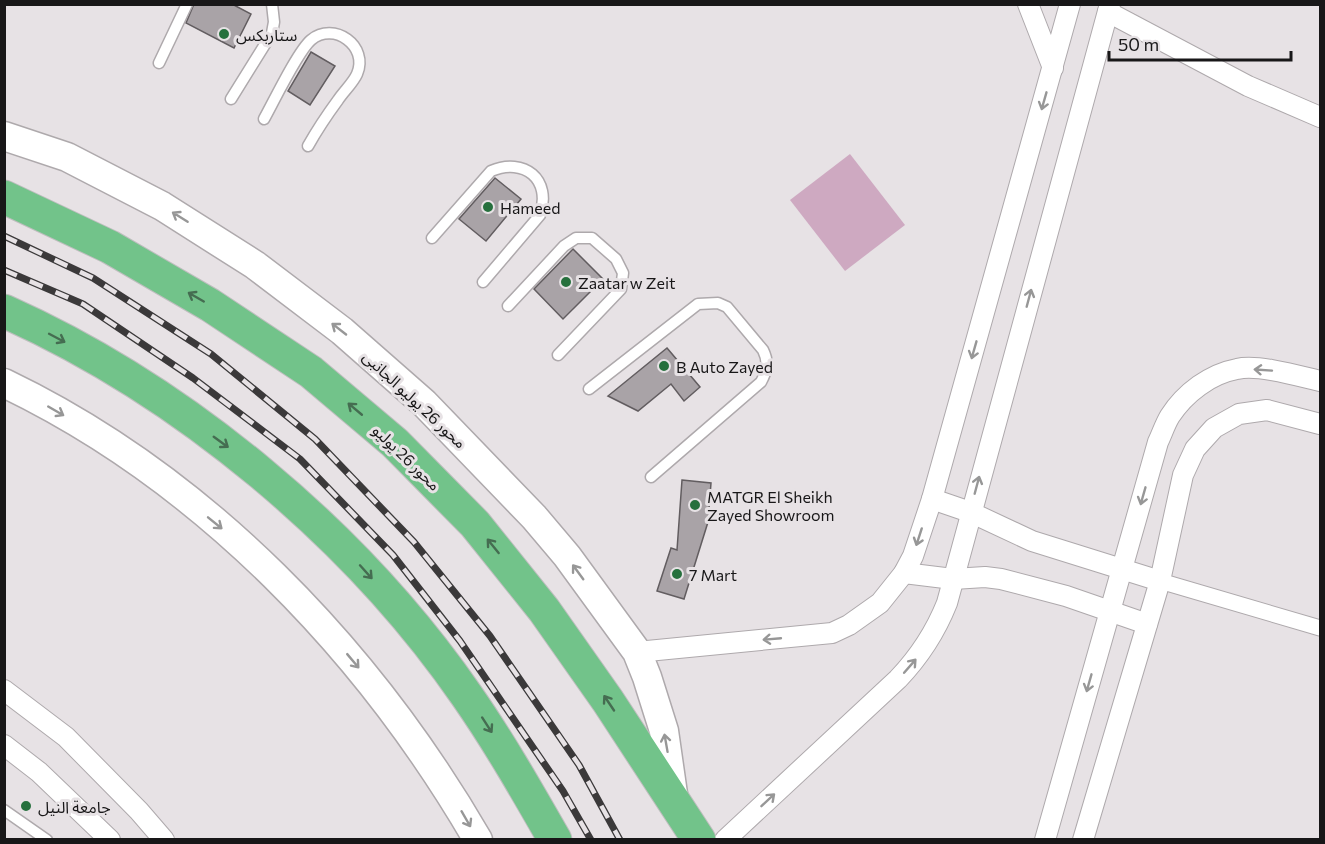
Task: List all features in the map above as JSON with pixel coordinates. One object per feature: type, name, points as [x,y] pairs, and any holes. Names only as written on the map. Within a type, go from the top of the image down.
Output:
[{"type":"highway","name":"محور 26 يوليو","points":[[4,197],[110,247],[210,304],[311,372],[395,443],[475,524],[544,610],[608,701],[699,840]]},
{"type":"highway","points":[[4,311],[100,361],[170,405],[238,454],[301,508],[361,567],[416,629],[459,686],[512,765],[555,840]]},
{"type":"main road","name":"محور 26 يوليو الجانبى","points":[[4,136],[67,157],[162,206],[255,265],[342,331],[424,403],[534,517],[567,556],[637,652],[664,731],[674,801]]},
{"type":"main road","points":[[4,383],[95,434],[166,482],[233,537],[294,597],[352,660],[405,727],[453,797],[478,840]]},
{"type":"street","points":[[1028,4],[1053,68]]},
{"type":"street","points":[[637,652],[832,633],[865,615],[893,589],[904,573],[913,556],[932,499],[1070,4]]},
{"type":"street","points":[[725,840],[898,680],[915,662],[940,621],[1109,8],[1248,86],[1320,117]]},
{"type":"street","points":[[1045,840],[1158,442],[1169,417],[1184,399],[1209,378],[1239,368],[1282,371],[1320,381]]},
{"type":"street","points":[[1083,840],[1160,581],[1183,475],[1195,448],[1214,428],[1239,414],[1267,410],[1320,424]]},
{"type":"street","points":[[932,499],[970,512],[1032,541],[1320,628]]},
{"type":"street","points":[[904,573],[953,579],[985,577],[1001,579],[1066,596],[1147,624]]},
{"type":"street","points":[[4,690],[66,737],[139,811],[164,840]]},
{"type":"street","points":[[4,746],[39,771],[110,840]]},
{"type":"lane","points":[[159,63],[186,4]]},
{"type":"lane","points":[[231,99],[272,33],[274,22],[272,4]]},
{"type":"lane","points":[[264,119],[306,45],[312,39],[328,33],[345,37],[359,58],[356,75],[328,113],[308,146]]},
{"type":"lane","points":[[432,238],[491,171],[512,165],[533,174],[543,193],[544,204],[540,215],[483,282]]},
{"type":"lane","points":[[508,306],[564,246],[576,238],[592,238],[616,259],[623,273],[621,289],[558,355]]},
{"type":"lane","points":[[589,389],[698,304],[718,303],[727,307],[763,350],[767,358],[767,366],[761,382],[651,477]]},
{"type":"lane","points":[[4,810],[47,840]]},
{"type":"shaded area","points":[[850,154],[905,225],[845,271],[790,200]]},
{"type":"building","name":"ستاربكس","points":[[194,4],[232,4],[251,14],[234,48],[186,23]]},
{"type":"building","points":[[311,52],[335,66],[310,105],[288,91]]},
{"type":"building","name":"Hameed","points":[[495,178],[521,199],[486,241],[459,219]]},
{"type":"building","name":"Zaatar w Zeit","points":[[573,249],[603,279],[563,319],[534,289]]},
{"type":"building","name":"B Auto Zayed","points":[[667,348],[700,387],[684,401],[671,384],[638,411],[608,396]]},
{"type":"building","points":[[682,480],[711,483],[708,522],[684,599],[657,591],[671,548],[677,550]]},
{"type":"railway","points":[[4,236],[93,278],[211,354],[315,439],[414,542],[490,636],[579,765],[620,840]]},
{"type":"railway","points":[[4,270],[83,304],[193,378],[300,459],[393,555],[460,641],[563,791],[591,840]]},
{"type":"place","name":"ستاربكس","points":[[224,34]]},
{"type":"place","name":"Hameed","points":[[488,207]]},
{"type":"place","name":"Zaatar w Zeit","points":[[566,282]]},
{"type":"place","name":"B Auto Zayed","points":[[664,366]]},
{"type":"place","name":"MATGR El Sheikh Zayed Showroom","points":[[695,505]]},
{"type":"place","name":"7 Mart","points":[[677,574]]},
{"type":"place","name":"جامعة النيل","points":[[26,806]]}]
